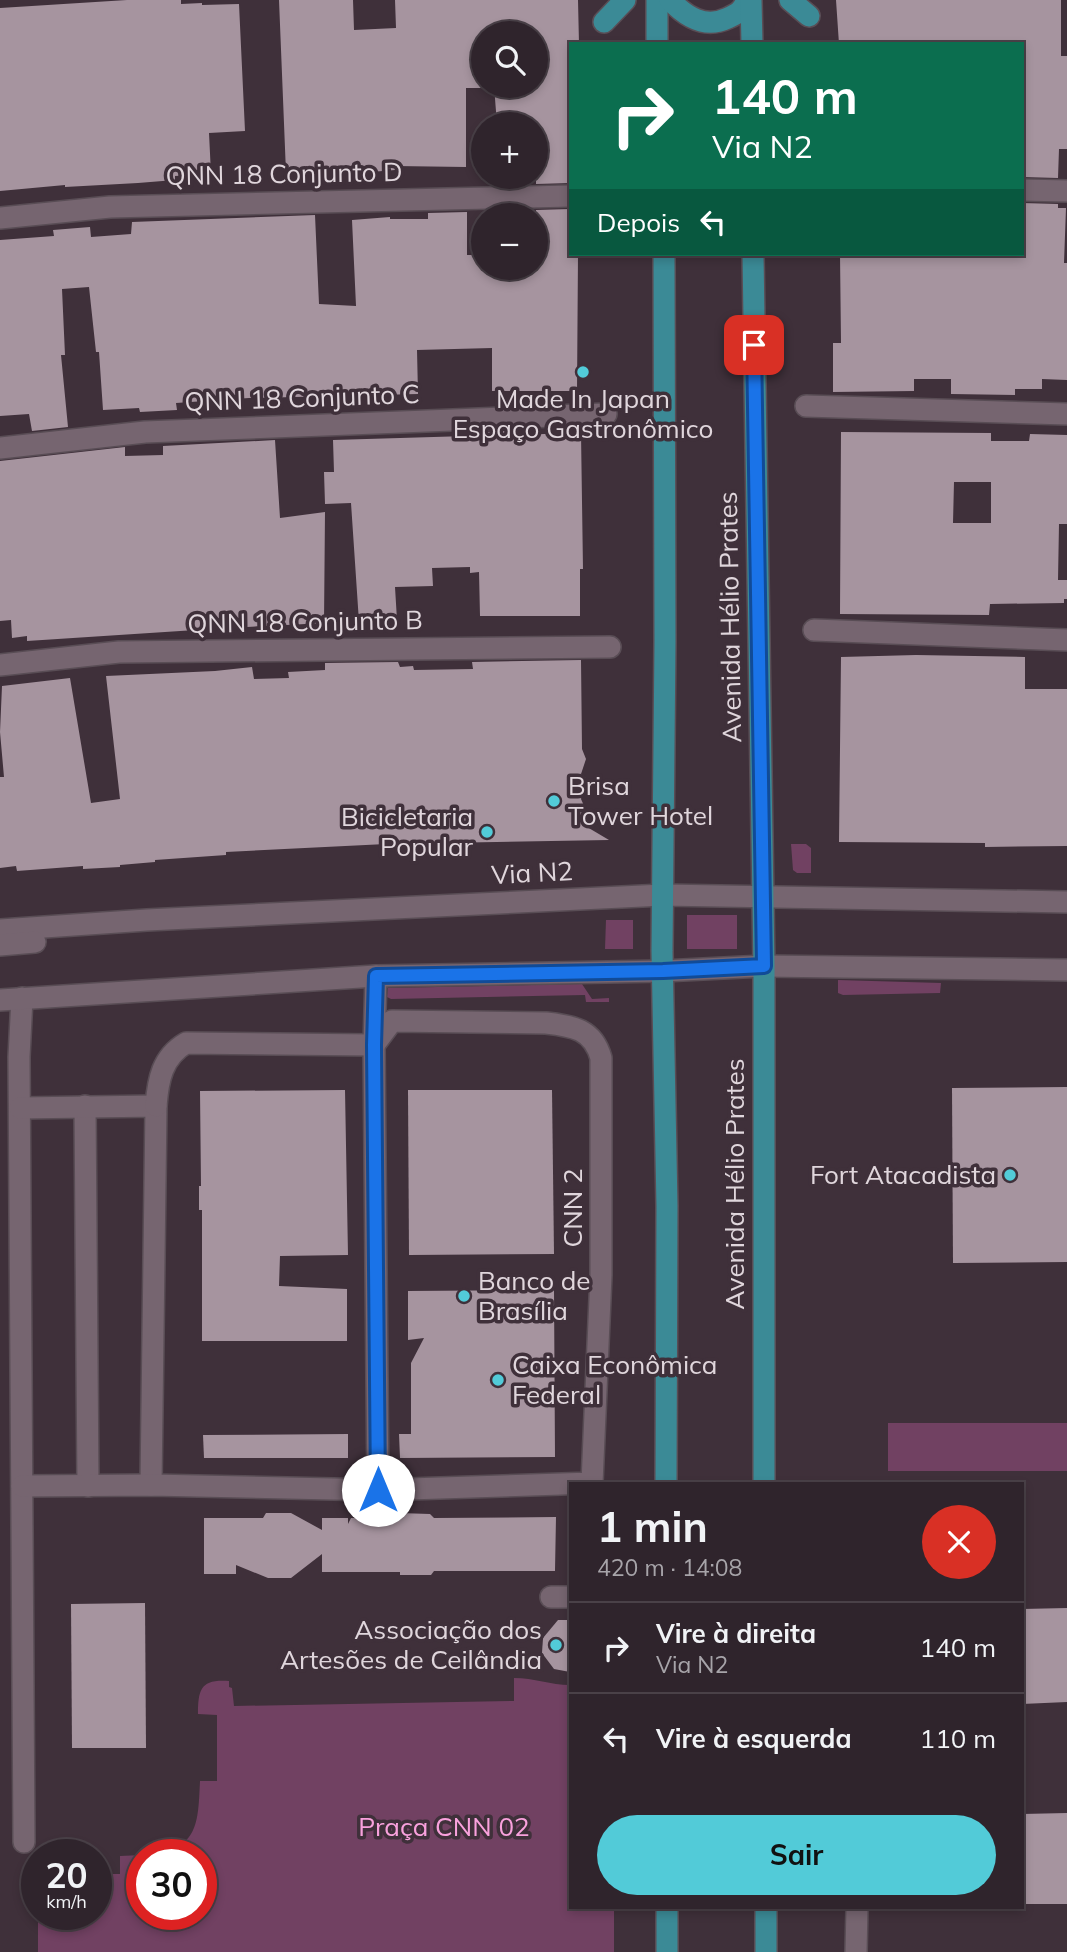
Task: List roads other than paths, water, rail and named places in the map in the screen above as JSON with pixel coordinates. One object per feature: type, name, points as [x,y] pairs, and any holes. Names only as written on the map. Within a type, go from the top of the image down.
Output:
[{"type":"main road","points":[[604,22],[625,0]]},
{"type":"main road","points":[[657,0],[657,42]]},
{"type":"main road","points":[[670,0],[681,11],[699,22],[718,23],[741,12],[749,0]]},
{"type":"main road","points":[[749,0],[752,42]]},
{"type":"main road","points":[[790,0],[809,16]]},
{"type":"main road","points":[[664,256],[663,971],[667,1206],[666,1482]]},
{"type":"main road","name":"Avenida Hélio Prates","points":[[753,256],[764,966],[764,1482]]},
{"type":"main road","points":[[667,1909],[667,1952]]},
{"type":"main road","points":[[766,1909],[766,1952]]},
{"type":"street","points":[[1024,190],[1067,191]]},
{"type":"street","name":"QNN 18 Conjunto D","points":[[0,218],[110,207],[569,196]]},
{"type":"street","points":[[806,405],[1067,414]]},
{"type":"street","name":"QNN 18 Conjunto C","points":[[0,448],[145,432],[606,414]]},
{"type":"street","points":[[814,630],[1067,640]]},
{"type":"street","name":"QNN 18 Conjunto B","points":[[0,665],[119,652],[610,648]]},
{"type":"street","name":"Via N2","points":[[0,930],[147,920],[663,895],[1067,902]]},
{"type":"street","points":[[0,945],[76,939],[147,920]]},
{"type":"street","points":[[0,1000],[376,976],[663,971],[764,966],[1067,970]]},
{"type":"street","points":[[376,976],[374,1045],[378,1490]]},
{"type":"street","points":[[22,998],[20,1108],[24,1839]]},
{"type":"street","name":"CNN 2","points":[[374,1045],[392,1021],[546,1023],[579,1030],[597,1045],[601,1058],[601,1275],[592,1482]]},
{"type":"street","points":[[151,1485],[156,1106],[158,1082],[167,1058],[186,1042],[374,1045]]},
{"type":"street","points":[[85,1106],[88,1486]]},
{"type":"street","points":[[20,1108],[156,1106]]},
{"type":"street","name":"CNN 2","points":[[22,1486],[151,1485],[378,1490],[569,1485]]},
{"type":"street","points":[[856,1952],[857,1909]]},
{"type":"place","name":"Made In Japan Espaço Gastronômico","points":[[583,372]]},
{"type":"place","name":"Brisa Tower Hotel","points":[[554,801]]},
{"type":"place","name":"Bicicletaria Popular","points":[[487,832]]},
{"type":"place","name":"Fort Atacadista","points":[[1010,1175]]},
{"type":"place","name":"Banco de Brasília","points":[[464,1296]]},
{"type":"place","name":"Caixa Econômica Federal","points":[[498,1380]]},
{"type":"place","name":"Associação dos Artesões de Ceilândia","points":[[556,1645]]},
{"type":"park label","name":"Praça CNN 02","points":[[444,1827]]}]
